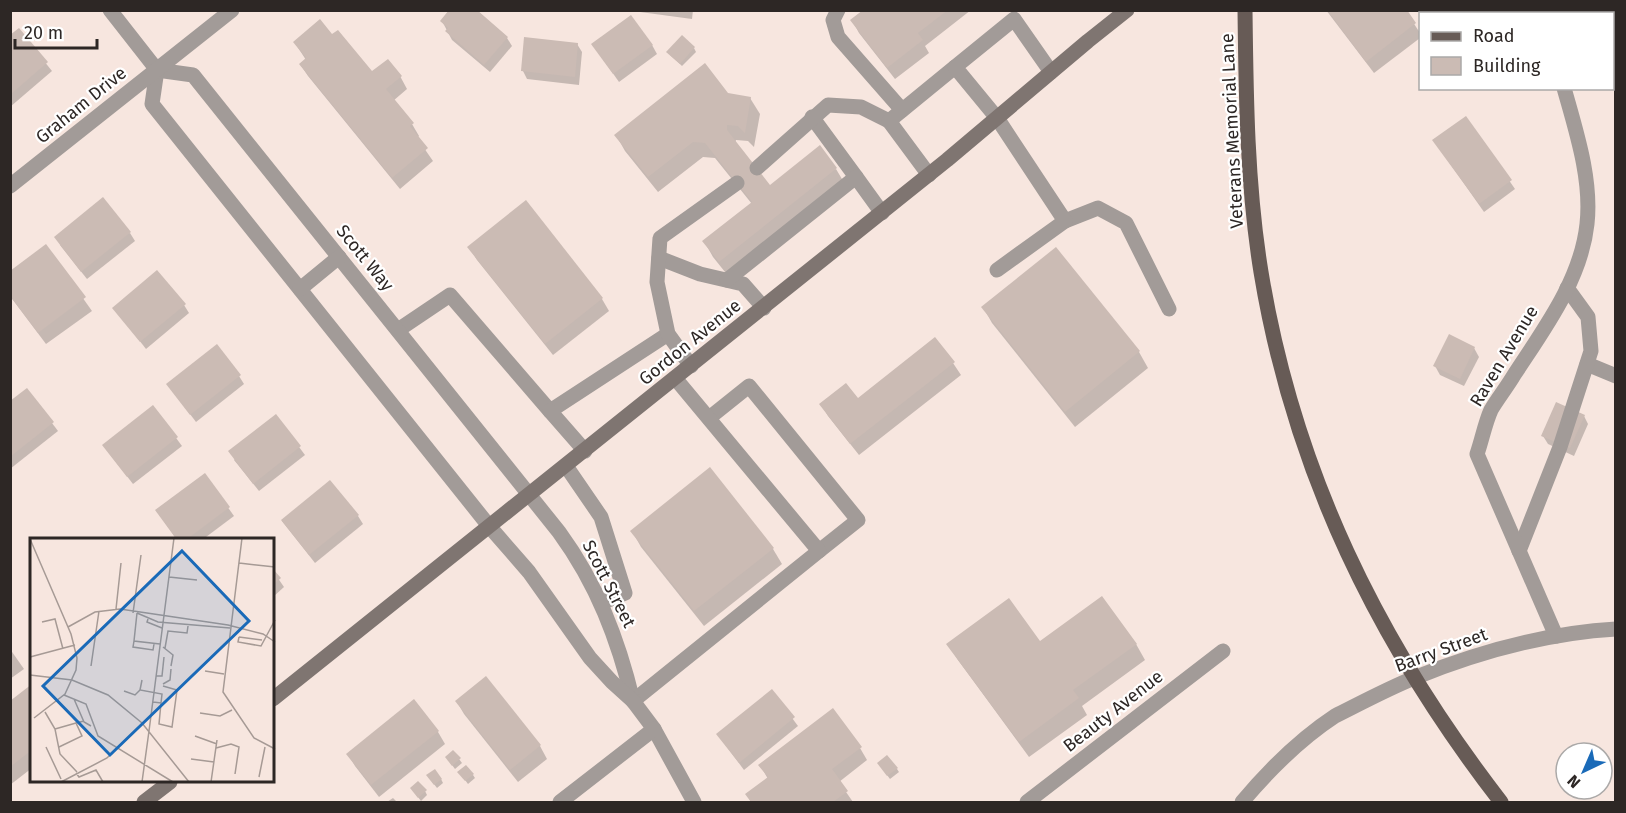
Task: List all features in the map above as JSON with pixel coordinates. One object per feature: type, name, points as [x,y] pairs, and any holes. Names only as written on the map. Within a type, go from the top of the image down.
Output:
[{"type":"main road","name":"Gordon Avenue","points":[[274,698],[882,213],[1127,10]]},
{"type":"main road","name":"Veterans Memorial Lane","points":[[1245,10],[1250,170],[1261,272],[1283,377],[1312,469],[1367,597],[1413,678],[1467,759],[1501,802]]},
{"type":"main road","points":[[144,802],[169,783]]},
{"type":"street","points":[[110,10],[157,70],[152,104],[489,526]]},
{"type":"street","name":"Graham Drive","points":[[10,186],[232,10]]},
{"type":"street","points":[[838,10],[833,20],[838,37],[902,110]]},
{"type":"street","points":[[889,121],[1019,15],[1051,72]]},
{"type":"street","points":[[955,67],[997,118],[1065,222]]},
{"type":"street","name":"Scott Way","points":[[157,70],[193,75],[530,495]]},
{"type":"street","name":"Raven Avenue","points":[[1556,636],[1477,454],[1491,411],[1538,339],[1567,288],[1581,254],[1587,223],[1587,190],[1582,156],[1565,90]]},
{"type":"street","points":[[757,168],[828,105],[861,107],[889,121],[929,175]]},
{"type":"street","points":[[812,117],[882,213]]},
{"type":"street","points":[[727,280],[856,177]]},
{"type":"street","points":[[691,366],[668,334],[657,282],[660,238],[737,183]]},
{"type":"street","points":[[997,270],[1065,222],[1098,208],[1126,223],[1169,309]]},
{"type":"street","points":[[300,290],[339,257]]},
{"type":"street","points":[[659,258],[700,274],[743,285],[764,308]]},
{"type":"street","points":[[1519,551],[1560,447],[1591,351],[1588,317],[1567,288]]},
{"type":"street","points":[[398,330],[450,295],[585,451]]},
{"type":"street","points":[[549,411],[668,334]]},
{"type":"street","points":[[1587,364],[1616,376]]},
{"type":"street","points":[[675,378],[819,551]]},
{"type":"street","points":[[633,701],[858,520],[749,386],[709,418]]},
{"type":"street","points":[[566,466],[601,517],[625,593],[601,603]]},
{"type":"street","name":"Scott Street","points":[[530,495],[564,538],[611,623],[623,658],[633,701]]},
{"type":"street","name":"Scott Street","points":[[489,526],[529,572],[590,658],[633,701],[654,729],[694,802]]},
{"type":"street","name":"Barry Street","points":[[1242,802],[1295,747],[1335,716],[1413,678],[1483,654],[1556,636],[1616,629]]},
{"type":"street","name":"Beauty Avenue","points":[[1027,802],[1223,651]]},
{"type":"street","points":[[560,802],[654,729]]},
{"type":"building","points":[[449,10],[477,10],[508,37],[484,65],[445,31],[448,28],[440,21]]},
{"type":"building","points":[[863,10],[948,10],[918,33],[923,40],[887,68],[850,20]]},
{"type":"building","points":[[1327,10],[1407,10],[1416,23],[1366,62]]},
{"type":"building","points":[[631,15],[653,45],[613,74],[591,44]]},
{"type":"building","points":[[320,19],[332,34],[338,30],[372,71],[388,59],[402,76],[386,89],[414,123],[410,126],[428,148],[392,178],[299,64],[306,58],[293,42]]},
{"type":"building","points":[[19,28],[48,62],[10,95],[10,35]]},
{"type":"building","points":[[682,35],[695,47],[680,64],[666,52]]},
{"type":"building","points":[[524,37],[578,43],[575,77],[521,71]]},
{"type":"building","points":[[705,63],[728,93],[751,97],[745,133],[738,126],[727,125],[727,130],[770,185],[820,145],[837,168],[719,262],[702,241],[752,202],[705,143],[693,142],[648,177],[614,135]]},
{"type":"building","points":[[1466,116],[1512,180],[1479,204],[1432,140]]},
{"type":"building","points":[[103,197],[131,232],[81,272],[54,237]]},
{"type":"building","points":[[526,200],[603,298],[545,344],[467,247]]},
{"type":"building","points":[[46,244],[86,297],[38,333],[10,296],[10,271]]},
{"type":"building","points":[[1056,247],[1140,351],[1065,412],[981,307]]},
{"type":"building","points":[[157,270],[186,304],[140,342],[112,308]]},
{"type":"building","points":[[1449,334],[1475,347],[1460,379],[1433,366]]},
{"type":"building","points":[[935,337],[955,362],[850,444],[819,404],[846,383],[858,398]]},
{"type":"building","points":[[217,344],[241,375],[190,415],[166,384]]},
{"type":"building","points":[[27,388],[54,422],[10,457],[10,401]]},
{"type":"building","points":[[1556,402],[1585,415],[1570,448],[1541,436]]},
{"type":"building","points":[[153,405],[178,437],[127,477],[102,445]]},
{"type":"building","points":[[276,414],[301,446],[253,484],[228,451]]},
{"type":"building","points":[[710,467],[774,548],[694,611],[630,531]]},
{"type":"building","points":[[205,473],[230,507],[189,538],[176,538],[155,510]]},
{"type":"building","points":[[330,480],[359,515],[309,555],[281,520]]},
{"type":"building","points":[[274,570],[281,578],[274,584]]},
{"type":"building","points":[[1102,596],[1137,644],[1073,690],[1079,698],[1019,742],[946,644],[1009,598],[1040,641]]},
{"type":"building","points":[[486,676],[541,745],[510,770],[455,701]]},
{"type":"building","points":[[30,686],[30,752],[10,767],[10,701]]},
{"type":"building","points":[[772,689],[795,717],[739,763],[716,734]]},
{"type":"building","points":[[414,699],[439,731],[371,785],[346,754]]},
{"type":"building","points":[[833,708],[862,747],[832,769],[848,791],[833,802],[751,802],[745,794],[768,777],[758,765]]},
{"type":"building","points":[[453,750],[461,758],[452,766],[445,757]]},
{"type":"building","points":[[887,755],[898,768],[887,776],[877,763]]},
{"type":"building","points":[[466,765],[474,774],[465,781],[457,772]]},
{"type":"building","points":[[435,769],[442,779],[434,785],[426,775]]},
{"type":"building","points":[[418,781],[427,790],[418,798],[410,788]]}]
